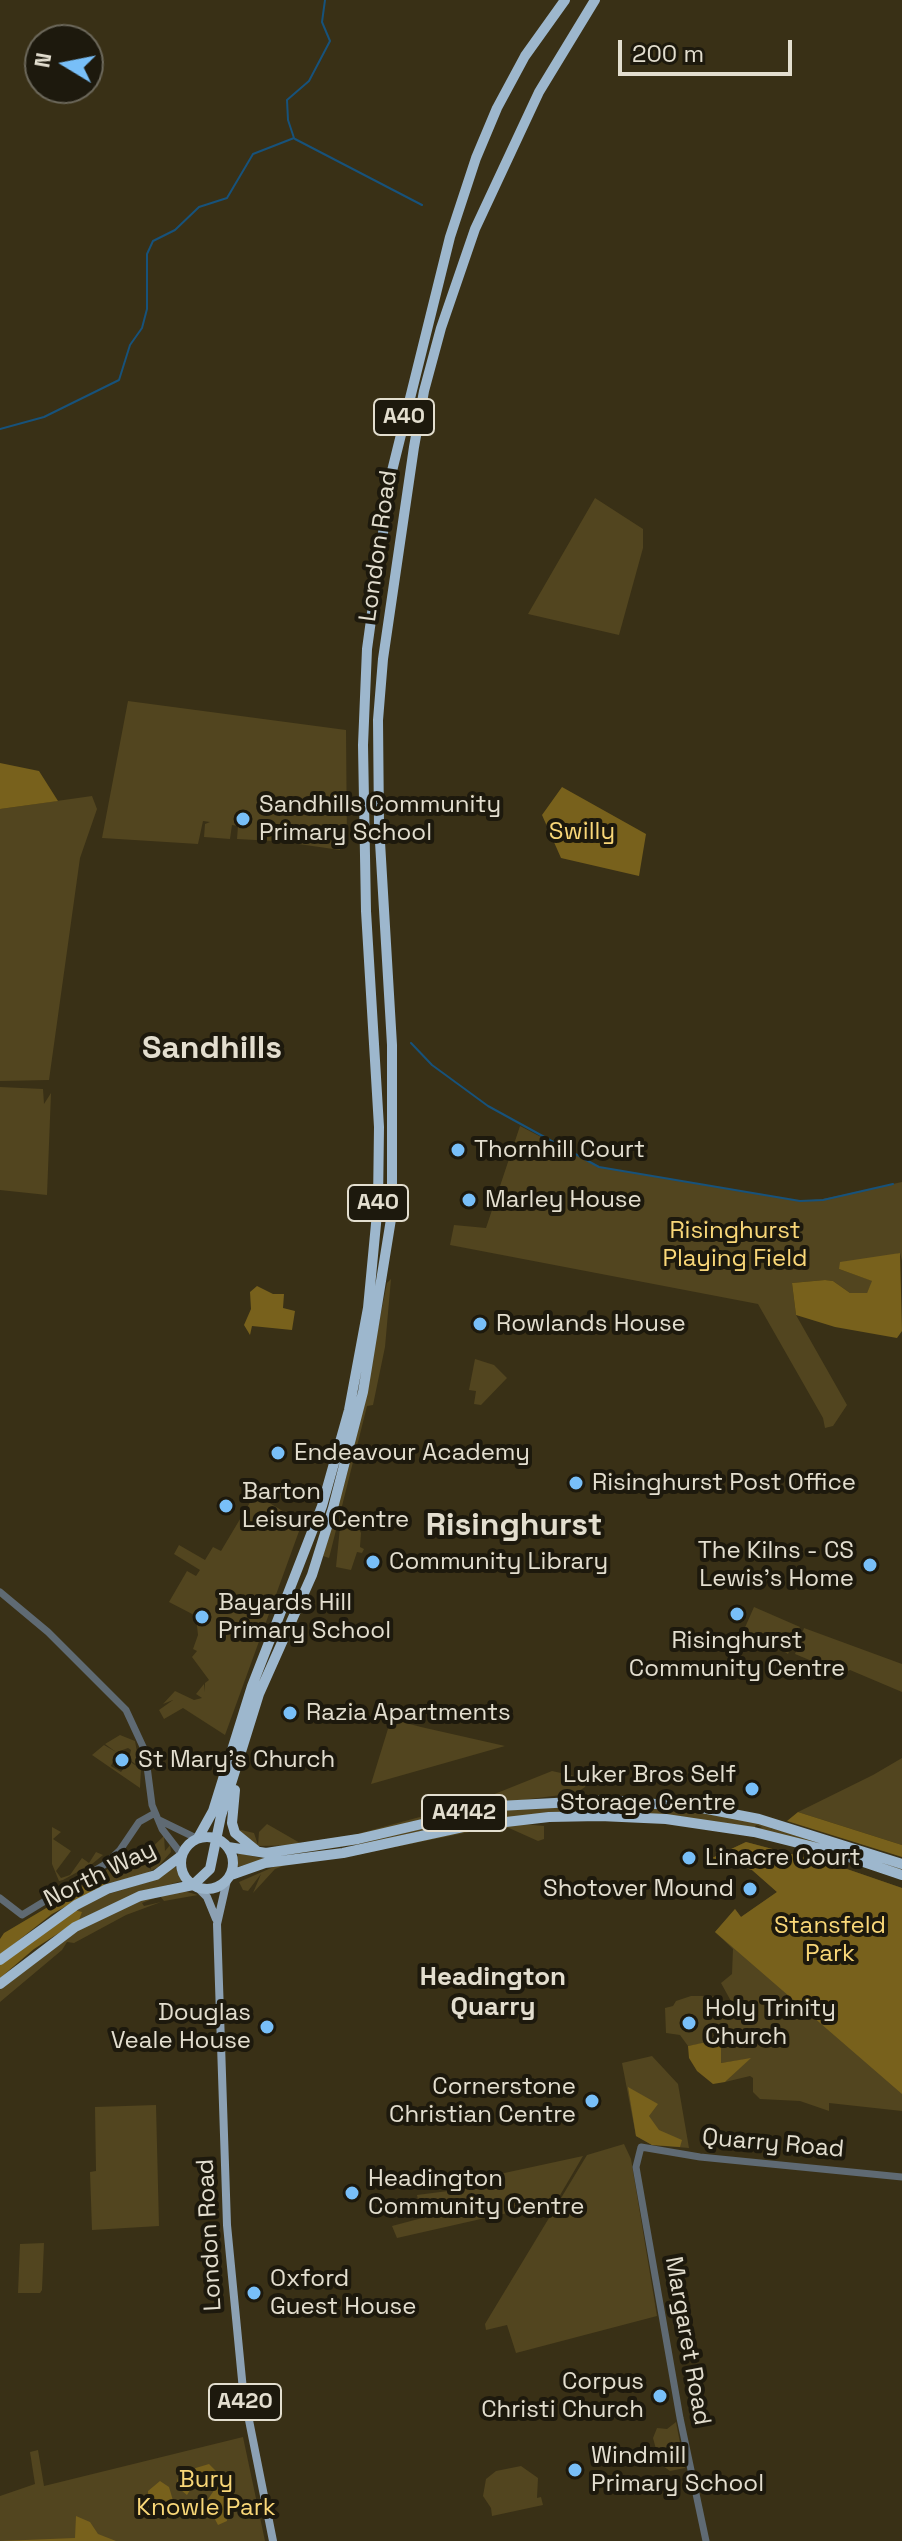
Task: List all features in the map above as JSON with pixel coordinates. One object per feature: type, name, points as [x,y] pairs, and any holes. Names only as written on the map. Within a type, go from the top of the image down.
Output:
[{"type":"highway","name":"London Road","points":[[370,1327],[379,1184],[363,825],[364,718],[370,619],[391,475],[450,237],[476,158],[497,108],[525,56],[565,0]]},
{"type":"highway","name":"London Road","points":[[370,1327],[392,1213],[389,992],[377,796],[378,720],[383,659],[424,391],[446,314],[495,181],[539,92],[595,0]]},
{"type":"highway","name":"A40","points":[[231,1797],[259,1694],[312,1575],[352,1438],[370,1327]]},
{"type":"highway","name":"A40","points":[[197,1838],[213,1811],[252,1686],[322,1506],[370,1327]]},
{"type":"highway","points":[[229,1878],[233,1861],[228,1846],[231,1797]]},
{"type":"highway","points":[[182,1856],[182,1871],[194,1885],[210,1869],[231,1797]]},
{"type":"highway","points":[[231,1797],[235,1833],[246,1845],[266,1853]]},
{"type":"highway","name":"A4142","points":[[228,1846],[266,1853],[349,1841],[499,1806],[610,1800],[702,1808],[759,1819],[902,1864]]},
{"type":"highway","name":"A4142","points":[[229,1878],[265,1863],[343,1853],[463,1827],[600,1816],[666,1819],[754,1832],[834,1852],[902,1875]]},
{"type":"highway","points":[[197,1838],[217,1838],[228,1846]]},
{"type":"highway","name":"North Way","points":[[0,1960],[76,1905],[109,1888],[156,1875],[182,1856],[197,1838]]},
{"type":"highway","name":"North Way","points":[[0,1984],[42,1949],[86,1921],[140,1896],[194,1885],[211,1889],[229,1878]]},
{"type":"main road","name":"London Road","points":[[229,1878],[217,1924],[225,2194],[233,2302],[250,2432],[273,2541]]},
{"type":"main road","name":"London Road","points":[[194,1885],[207,1897],[217,1924]]},
{"type":"street","points":[[0,1592],[48,1632],[126,1710],[145,1751],[149,1793],[157,1817],[182,1856]]},
{"type":"street","points":[[157,1817],[197,1838]]},
{"type":"street","name":"North Way","points":[[0,1898],[22,1915],[104,1865],[120,1850],[139,1822],[157,1817]]},
{"type":"street","name":"Quarry Road","points":[[641,2147],[700,2157],[902,2177]]},
{"type":"street","name":"Margaret Road","points":[[641,2147],[636,2167],[680,2418],[706,2541]]},
{"type":"green space","points":[[595,498],[643,529],[643,548],[619,635],[528,614]]},
{"type":"green space","name":"Sandhills Community Primary School","points":[[128,701],[346,730],[347,847],[340,846],[340,850],[278,841],[285,827],[274,841],[237,839],[238,826],[232,825],[230,839],[204,837],[205,824],[210,822],[203,821],[198,844],[102,838]]},
{"type":"green space","points":[[0,763],[39,771],[58,801],[0,809]]},
{"type":"green space","name":"Swilly","points":[[562,787],[646,834],[639,876],[561,858],[542,815]]},
{"type":"green space","points":[[92,796],[97,809],[80,858],[49,1080],[0,1081],[0,809]]},
{"type":"green space","points":[[0,1087],[43,1089],[44,1104],[51,1093],[47,1195],[0,1190]]},
{"type":"green space","name":"Risinghurst Playing Field","points":[[520,1126],[599,1167],[800,1201],[902,1182],[902,1261],[900,1253],[839,1269],[873,1281],[867,1293],[850,1293],[833,1281],[792,1283],[796,1315],[847,1405],[833,1426],[825,1428],[823,1418],[758,1304],[450,1245],[454,1225],[486,1228]]},
{"type":"green space","points":[[900,1253],[902,1331],[897,1338],[835,1327],[796,1315],[792,1283],[833,1281],[850,1293],[867,1293],[872,1281],[839,1269],[840,1262]]},
{"type":"green space","points":[[391,1279],[385,1347],[373,1405],[367,1406],[329,1558],[323,1556],[351,1460],[387,1283]]},
{"type":"green space","points":[[257,1286],[273,1294],[284,1294],[283,1308],[295,1311],[292,1330],[252,1326],[250,1335],[244,1325],[251,1309],[250,1292]]},
{"type":"green space","points":[[475,1359],[494,1365],[507,1378],[481,1405],[474,1404],[476,1391],[469,1390]]},
{"type":"green space","name":"Bayards Hill Primary School","points":[[255,1494],[302,1523],[225,1735],[183,1708],[164,1719],[159,1710],[173,1700],[163,1704],[175,1691],[194,1700],[202,1698],[196,1694],[204,1684],[205,1692],[205,1683],[209,1680],[192,1657],[197,1651],[193,1649],[198,1635],[196,1616],[169,1602],[187,1571],[196,1576],[200,1570],[174,1554],[179,1545],[205,1560],[213,1547],[221,1551]]},
{"type":"green space","points":[[340,1527],[359,1529],[361,1533],[360,1547],[364,1549],[362,1553],[357,1552],[351,1570],[336,1567]]},
{"type":"green space","points":[[754,1607],[800,1627],[788,1654],[743,1632]]},
{"type":"green space","points":[[804,1628],[902,1664],[902,1692],[850,1670],[843,1674],[795,1654]]},
{"type":"green space","points":[[391,1719],[421,1727],[505,1746],[371,1784]]},
{"type":"green space","points":[[120,1735],[135,1741],[140,1768],[129,1759],[131,1750],[128,1748],[117,1752],[111,1766],[121,1772],[129,1761],[141,1769],[140,1788],[92,1755],[104,1745],[116,1752],[105,1744]]},
{"type":"green space","points":[[902,1758],[902,1845],[798,1812],[873,1775]]},
{"type":"green space","points":[[552,1771],[588,1779],[585,1787],[576,1793],[515,1801],[310,1845],[256,1846],[237,1829],[254,1833],[258,1845],[259,1832],[267,1824],[300,1843],[353,1835],[472,1803]]},
{"type":"green space","points":[[611,1804],[686,1809],[773,1826],[771,1830],[775,1826],[902,1868],[902,1872],[757,1830],[762,1827],[756,1825],[754,1829],[604,1807],[611,1807]]},
{"type":"green space","points":[[574,1806],[583,1811],[273,1857],[237,1867],[238,1853],[261,1858],[488,1811]]},
{"type":"green space","points":[[798,1812],[902,1845],[902,1857],[787,1821]]},
{"type":"green space","points":[[487,1826],[544,1826],[544,1839],[538,1841],[509,1828],[494,1827],[346,1857],[286,1865],[275,1869],[253,1893],[261,1874],[248,1891],[243,1890],[239,1882],[278,1865],[335,1857],[444,1833]]},
{"type":"green space","points":[[52,1827],[61,1832],[53,1839],[71,1851],[56,1871],[61,1878],[70,1875],[82,1858],[89,1863],[96,1852],[103,1855],[92,1864],[59,1881],[52,1864]]},
{"type":"green space","points":[[164,1836],[165,1851],[170,1845],[171,1852],[158,1867],[145,1874],[106,1884],[101,1876],[62,1898],[119,1862],[145,1862],[151,1870],[149,1850]]},
{"type":"green space","name":"Stansfeld Park","points":[[746,1842],[844,1868],[902,1888],[902,2111],[829,2103],[829,2111],[800,2101],[760,2099],[753,2092],[753,2078],[750,2076],[725,2082],[749,2059],[721,2063],[717,2041],[688,2046],[680,2035],[666,2033],[665,2008],[673,2006],[676,2001],[691,1996],[717,1996],[724,2009],[732,2003],[721,1983],[732,1974],[733,1949],[715,1932],[735,1909],[741,1917],[777,1892],[752,1870],[712,1858]]},
{"type":"green space","name":"Stansfeld Park","points":[[746,1842],[844,1868],[902,1888],[902,2094],[715,1932],[735,1909],[741,1917],[777,1892],[752,1870],[712,1858]]},
{"type":"green space","points":[[175,1866],[182,1881],[138,1893],[79,1920],[74,1910],[105,1895],[152,1881]]},
{"type":"green space","points":[[102,1875],[106,1884],[52,1914],[0,1955],[0,1939],[4,1933]]},
{"type":"green space","points":[[184,1891],[198,1895],[164,1901],[160,1896],[142,1903],[144,1906],[161,1902],[126,1915],[74,1943],[67,1942],[62,1950],[0,2002],[0,1988],[68,1936],[120,1908],[156,1895]]},
{"type":"green space","points":[[74,1910],[82,1912],[79,1920],[34,1949],[0,1978],[0,1965]]},
{"type":"green space","points":[[716,2040],[721,2043],[721,2063],[751,2058],[725,2082],[713,2084],[697,2071],[689,2058],[688,2046]]},
{"type":"green space","points":[[652,2056],[678,2084],[689,2148],[652,2145],[636,2136],[622,2063]]},
{"type":"green space","points":[[628,2087],[658,2104],[649,2116],[659,2130],[682,2140],[680,2147],[652,2145],[636,2136]]},
{"type":"green space","points":[[156,2105],[159,2226],[92,2230],[90,2172],[96,2171],[95,2107]]},
{"type":"green space","points":[[624,2144],[631,2159],[657,2316],[516,2353],[507,2325],[486,2330],[485,2324],[587,2155]]},
{"type":"green space","points":[[583,2156],[556,2202],[397,2238],[392,2226],[422,2218],[417,2195],[448,2191],[443,2177],[470,2175],[472,2180]]},
{"type":"green space","points":[[44,2243],[42,2290],[40,2293],[18,2293],[20,2244]]},
{"type":"green space","points":[[676,2422],[685,2468],[670,2471],[660,2464],[653,2438],[657,2428],[667,2429]]},
{"type":"green space","name":"Bury Knowle Park","points":[[243,2437],[265,2541],[0,2541],[0,2496],[35,2484],[30,2452],[38,2450],[44,2486]]},
{"type":"green space","points":[[209,2464],[219,2474],[207,2485],[192,2487],[187,2495],[176,2486],[179,2473]]},
{"type":"green space","points":[[521,2466],[538,2478],[537,2498],[541,2497],[543,2505],[492,2516],[483,2496],[486,2479],[496,2471]]},
{"type":"green space","points":[[224,2476],[237,2499],[234,2510],[226,2514],[227,2521],[218,2525],[206,2502]]},
{"type":"green space","points":[[160,2481],[169,2487],[177,2514],[168,2518],[152,2510],[149,2504],[148,2491]]},
{"type":"green space","points":[[76,2516],[90,2522],[98,2534],[116,2541],[0,2541],[75,2538]]},
{"type":"waterway","points":[[0,429],[44,417],[119,380],[130,345],[142,328],[147,309],[147,254],[153,241],[175,230],[199,207],[227,198],[253,154],[294,138],[288,120],[287,100],[309,81],[330,41],[322,22],[325,0]]},
{"type":"waterway","points":[[295,139],[422,205]]},
{"type":"waterway","points":[[411,1043],[432,1065],[488,1106],[599,1167],[800,1201],[823,1200],[893,1184]]},
{"type":"place","name":"Sandhills Community Primary School","points":[[243,819]]},
{"type":"place","name":"Thornhill Court","points":[[458,1150]]},
{"type":"place","name":"Marley House","points":[[469,1200]]},
{"type":"place","name":"Rowlands House","points":[[480,1324]]},
{"type":"place","name":"Endeavour Academy","points":[[278,1453]]},
{"type":"place","name":"Risinghurst Post Office","points":[[576,1483]]},
{"type":"place","name":"Barton Leisure Centre","points":[[226,1506]]},
{"type":"place","name":"Community Library","points":[[373,1562]]},
{"type":"place","name":"The Kilns - CS Lewis's Home","points":[[870,1565]]},
{"type":"place","name":"Risinghurst Community Centre","points":[[737,1614]]},
{"type":"place","name":"Bayards Hill Primary School","points":[[202,1617]]},
{"type":"place","name":"Razia Apartments","points":[[290,1713]]},
{"type":"place","name":"St Mary's Church","points":[[122,1760]]},
{"type":"place","name":"Luker Bros Self Storage Centre","points":[[752,1789]]},
{"type":"place","name":"Linacre Court","points":[[689,1858]]},
{"type":"place","name":"Shotover Mound","points":[[750,1889]]},
{"type":"place","name":"Holy Trinity Church","points":[[689,2023]]},
{"type":"place","name":"Douglas Veale House","points":[[267,2027]]},
{"type":"place","name":"Cornerstone Christian Centre","points":[[592,2101]]},
{"type":"place","name":"Headington Community Centre","points":[[352,2193]]},
{"type":"place","name":"Oxford Guest House","points":[[254,2293]]},
{"type":"place","name":"Corpus Christi Church","points":[[660,2396]]},
{"type":"place","name":"Windmill Primary School","points":[[575,2470]]},
{"type":"district","name":"Sandhills","points":[[212,1049]]},
{"type":"district","name":"Risinghurst","points":[[514,1526]]},
{"type":"district","name":"Headington Quarry","points":[[493,1993]]}]
